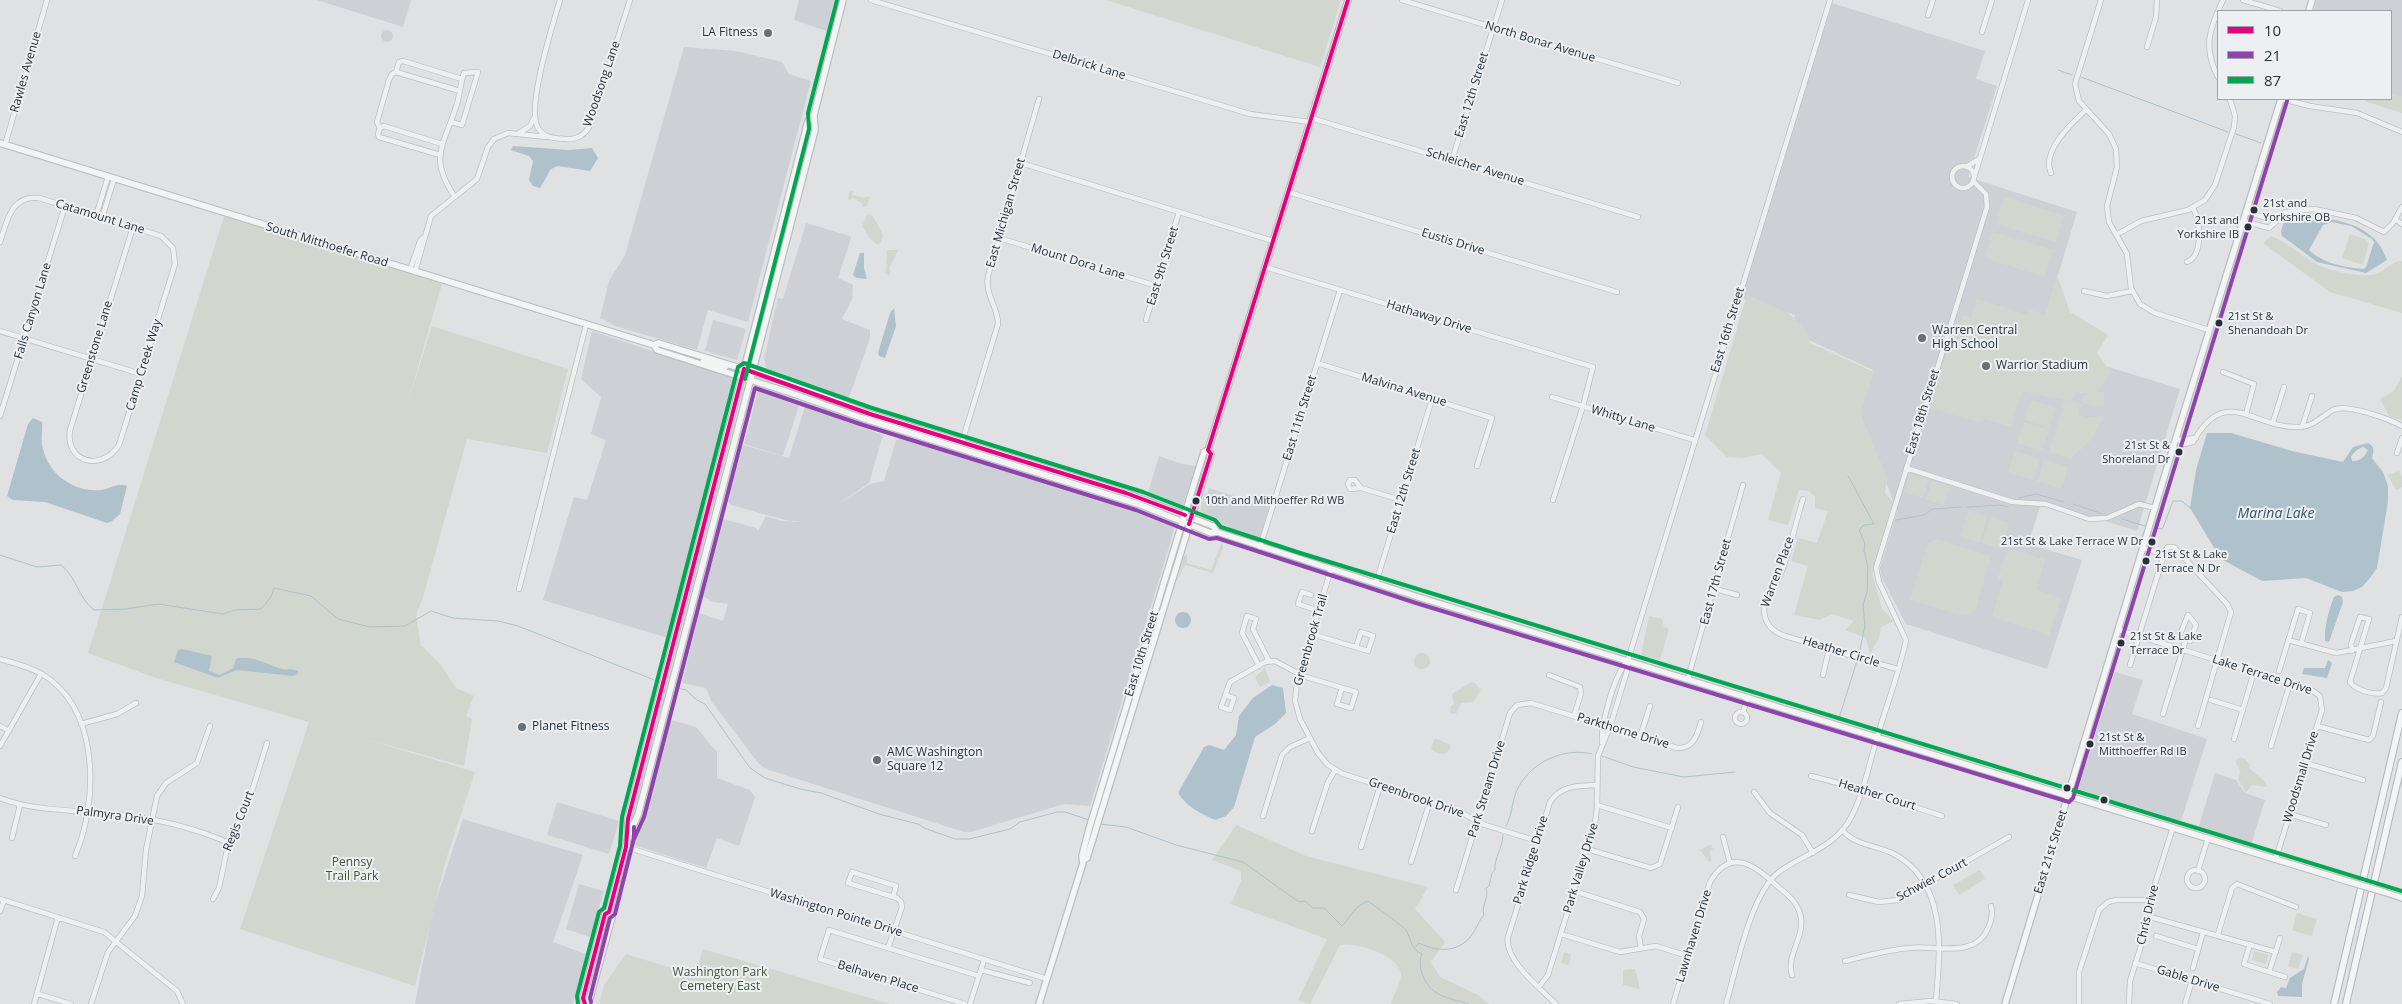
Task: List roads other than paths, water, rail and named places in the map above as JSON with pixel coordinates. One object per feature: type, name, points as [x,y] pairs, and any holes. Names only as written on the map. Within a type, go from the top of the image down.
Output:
[{"type":"highway","points":[[2334,1004],[2402,713]]},
{"type":"highway","points":[[2346,1004],[2402,762]]},
{"type":"main road","points":[[746,372],[755,365],[815,130],[814,115],[843,0]]},
{"type":"main road","name":"East 10th Street","points":[[1186,523],[1185,515],[1204,452],[1208,450],[1348,0]]},
{"type":"main road","name":"East 21st Street","points":[[2005,1004],[2155,508],[2178,439],[2209,330],[2282,100]]},
{"type":"main road","points":[[585,1003],[583,998],[604,914],[609,912],[626,847],[628,819],[660,694],[746,372],[808,121],[814,115]]},
{"type":"main road","name":"South Mitthoefer Road","points":[[2,144],[586,325],[654,345],[658,343],[746,372]]},
{"type":"main road","name":"South Mitthoefer Road","points":[[654,345],[656,350],[693,362],[746,372]]},
{"type":"main road","points":[[746,372],[751,380],[862,418],[1121,499],[1211,533],[1217,532],[1331,570],[2402,898]]},
{"type":"main road","points":[[628,836],[638,815],[751,380],[746,372]]},
{"type":"main road","points":[[746,372],[803,388],[854,408],[1143,499],[1213,526],[1217,532]]},
{"type":"main road","name":"East 10th Street","points":[[1039,1004],[1083,860],[1087,858],[1092,830],[1186,523],[1191,517],[1211,454],[1208,450]]},
{"type":"main road","points":[[1121,499],[1127,497],[1140,501],[1143,499]]},
{"type":"street","name":"Rawles Avenue","points":[[2,144],[47,0]]},
{"type":"street","points":[[550,138],[539,130],[535,116],[541,66],[560,0]]},
{"type":"street","name":"Woodsong Lane","points":[[514,134],[572,139],[581,136],[588,129],[630,0]]},
{"type":"street","name":"Delbrick Lane","points":[[870,0],[1250,114],[1310,120]]},
{"type":"street","name":"North Bonar Avenue","points":[[1402,0],[1678,83]]},
{"type":"street","name":"East 12th Street","points":[[1452,160],[1502,0]]},
{"type":"street","name":"East 16th Street","points":[[1628,660],[1830,0]]},
{"type":"street","points":[[1928,15],[1933,0]]},
{"type":"street","points":[[1982,32],[1992,0]]},
{"type":"street","points":[[1966,187],[1973,179],[2028,0]]},
{"type":"street","points":[[2101,0],[2075,82],[2078,98],[2086,110],[2108,132],[2116,148],[2117,167],[2107,209],[2109,222],[2128,257],[2132,291],[2140,304],[2151,312],[2209,330]]},
{"type":"street","points":[[2147,47],[2156,17],[2157,0]]},
{"type":"street","points":[[2243,0],[2277,10]]},
{"type":"street","points":[[2217,17],[2208,42],[2210,58],[2217,75]]},
{"type":"street","points":[[440,155],[379,137],[380,128],[377,122],[384,96],[392,74],[396,72],[399,62],[403,61],[462,79]]},
{"type":"street","points":[[396,72],[460,91]]},
{"type":"street","points":[[451,122],[462,125],[478,72],[464,73],[451,122],[442,144],[440,169],[454,196]]},
{"type":"street","name":"East Michigan Street","points":[[962,442],[998,324],[987,283],[1039,99]]},
{"type":"street","points":[[2116,234],[2146,219],[2194,208],[2208,197],[2215,185],[2234,127],[2235,116],[2230,100]]},
{"type":"street","points":[[2286,100],[2310,106],[2357,113],[2402,132]]},
{"type":"street","points":[[2052,174],[2050,164],[2058,141],[2067,128],[2086,110]]},
{"type":"street","points":[[413,271],[424,243],[423,238],[430,216],[478,178],[488,147],[494,139],[528,128],[535,116]]},
{"type":"street","name":"Schleicher Avenue","points":[[1310,120],[1452,160],[1638,217]]},
{"type":"street","points":[[380,128],[384,126],[442,144]]},
{"type":"street","points":[[1979,158],[1966,167],[1957,168],[1952,176],[1955,184],[1960,187],[1981,189]]},
{"type":"street","points":[[1021,163],[1273,240]]},
{"type":"street","points":[[1966,167],[1972,171],[1973,179],[1981,189]]},
{"type":"street","points":[[96,216],[111,178]]},
{"type":"street","points":[[102,218],[111,178]]},
{"type":"street","name":"East 18th Street","points":[[1897,669],[1906,641],[1879,582],[1876,568],[1987,207],[1987,198],[1981,189]]},
{"type":"street","name":"Eustis Drive","points":[[1288,192],[1617,292]]},
{"type":"street","name":"Catamount Lane","points":[[0,242],[12,208],[22,200],[39,198],[164,238],[173,248]]},
{"type":"street","name":"Falls Canyon Lane","points":[[0,416],[66,206]]},
{"type":"street","points":[[2246,212],[2271,219],[2294,210],[2325,210],[2356,218],[2384,232],[2395,220],[2402,207]]},
{"type":"street","points":[[2187,262],[2193,257],[2200,235],[2199,221],[2194,208]]},
{"type":"street","name":"East 9th Street","points":[[1146,320],[1179,212]]},
{"type":"street","points":[[2243,221],[2269,228],[2278,217]]},
{"type":"street","points":[[2395,220],[2402,224]]},
{"type":"street","name":"Greenstone Lane","points":[[87,460],[74,450],[69,434],[132,227]]},
{"type":"street","name":"Mount Dora Lane","points":[[999,238],[1157,286]]},
{"type":"street","name":"Camp Creek Way","points":[[87,460],[105,460],[119,445],[175,264],[173,248]]},
{"type":"street","name":"Hathaway Drive","points":[[1265,267],[1593,367],[1583,406]]},
{"type":"street","name":"East 11th Street","points":[[1260,546],[1340,290]]},
{"type":"street","points":[[2084,291],[2107,296],[2132,291]]},
{"type":"street","points":[[519,589],[586,325]]},
{"type":"street","points":[[0,330],[141,374]]},
{"type":"street","name":"Malvina Avenue","points":[[1317,363],[1492,418],[1477,466]]},
{"type":"street","points":[[2223,372],[2254,383],[2246,414]]},
{"type":"street","points":[[2273,422],[2284,387]]},
{"type":"street","points":[[2302,427],[2312,396]]},
{"type":"street","name":"Whitty Lane","points":[[1552,397],[1694,440]]},
{"type":"street","name":"East 12th Street","points":[[1376,583],[1432,399]]},
{"type":"street","points":[[1554,500],[1583,406]]},
{"type":"street","points":[[2178,439],[2187,444],[2193,442],[2204,424],[2217,415],[2231,412],[2302,427],[2342,408],[2402,426]]},
{"type":"street","points":[[2397,453],[2402,438]]},
{"type":"street","points":[[1906,468],[2013,502],[2046,504],[2089,518],[2107,518],[2139,504],[2155,508]]},
{"type":"street","name":"East 17th Street","points":[[1688,678],[1704,626],[1712,588],[1743,485]]},
{"type":"street","points":[[1361,488],[1401,500]]},
{"type":"street","name":"Warren Place","points":[[1785,636],[1775,632],[1768,625],[1764,608],[1780,576],[1803,499]]},
{"type":"street","points":[[2144,548],[2164,555]]},
{"type":"street","points":[[2130,665],[2164,555],[2167,548],[2176,548],[2227,604],[2231,611],[2231,618],[2198,726]]},
{"type":"street","name":"Greenbrook Trail","points":[[1310,738],[1300,721],[1295,704],[1295,692],[1331,570]]},
{"type":"street","points":[[1712,588],[1737,596]]},
{"type":"street","points":[[1311,595],[1302,592],[1298,604],[1319,611]]},
{"type":"street","points":[[2279,671],[2298,610],[2304,610],[2310,613],[2301,644]]},
{"type":"street","points":[[2188,615],[2196,625],[2191,640],[2186,639],[2180,636],[2188,615]]},
{"type":"street","points":[[1259,666],[1242,633],[1247,616],[1256,619],[1254,629],[1269,661]]},
{"type":"street","points":[[2352,651],[2351,644],[2361,617],[2369,620],[2351,684],[2376,694],[2384,691],[2402,617]]},
{"type":"street","name":"Lake Terrace Drive","points":[[2119,630],[2312,690],[2319,695]]},
{"type":"street","points":[[1312,634],[1356,647],[1368,650],[1373,636],[1361,632],[1356,647]]},
{"type":"street","name":"Heather Circle","points":[[1785,636],[1897,669]]},
{"type":"street","points":[[2163,714],[2186,639]]},
{"type":"street","points":[[2288,640],[2333,653],[2352,651],[2396,641]]},
{"type":"street","points":[[1823,675],[1829,649]]},
{"type":"street","points":[[0,658],[41,674],[65,694],[82,724],[90,759],[85,832],[75,856]]},
{"type":"street","name":"Park Valley Drive","points":[[1539,987],[1548,975],[1595,823],[1598,805],[1597,765],[1602,744],[1603,725],[1620,669],[1628,660]]},
{"type":"street","name":"Park Valley Drive","points":[[1602,744],[1610,727],[1627,671],[1628,660]]},
{"type":"street","points":[[1225,695],[1231,681],[1269,661],[1278,662],[1300,673],[1356,692],[1351,708],[1338,704],[1342,688]]},
{"type":"street","points":[[1726,1004],[1763,888],[1770,879],[1782,870],[1829,844],[1842,830],[1854,812],[1897,669]]},
{"type":"street","points":[[2234,739],[2254,672]]},
{"type":"street","points":[[0,746],[41,674]]},
{"type":"street","points":[[1549,675],[1580,687],[1581,693],[1574,716]]},
{"type":"street","points":[[2271,746],[2290,683]]},
{"type":"street","name":"Woodsmall Drive","points":[[2276,858],[2322,707],[2319,695]]},
{"type":"street","points":[[1743,712],[1748,697]]},
{"type":"street","points":[[2211,700],[2243,710]]},
{"type":"street","points":[[2316,726],[2369,740],[2373,737],[2381,702]]},
{"type":"street","points":[[82,724],[117,714],[136,703]]},
{"type":"street","name":"Parkthorne Drive","points":[[1531,703],[1640,737],[1684,748],[1695,740],[1701,722]]},
{"type":"street","name":"Park Stream Drive","points":[[1456,890],[1510,713],[1519,704],[1531,703]]},
{"type":"street","points":[[1640,737],[1650,706]]},
{"type":"street","points":[[0,726],[9,731]]},
{"type":"street","points":[[91,1004],[108,952],[136,916],[142,896],[146,850],[161,790],[169,780],[197,763],[210,726]]},
{"type":"street","points":[[1263,816],[1282,755],[1290,747],[1310,738]]},
{"type":"street","name":"Greenbrook Drive","points":[[1310,738],[1320,757],[1334,770],[1458,810],[1477,821],[1537,841]]},
{"type":"street","name":"Regis Court","points":[[213,899],[219,888],[229,843],[253,788],[267,743]]},
{"type":"street","points":[[2305,763],[2363,780]]},
{"type":"street","points":[[1312,831],[1328,782],[1334,770]]},
{"type":"street","name":"Heather Court","points":[[1811,776],[1942,816]]},
{"type":"street","points":[[1362,847],[1380,786]]},
{"type":"street","name":"Park Ridge Drive","points":[[1539,987],[1512,958],[1507,939],[1547,807],[1557,794],[1572,786],[1597,786]]},
{"type":"street","points":[[1754,792],[1770,813],[1802,834],[1813,853]]},
{"type":"street","name":"Palmyra Drive","points":[[0,798],[20,805],[152,821],[197,830],[229,843]]},
{"type":"street","points":[[1411,862],[1430,801]]},
{"type":"street","points":[[12,838],[20,805]]},
{"type":"street","points":[[1598,805],[1672,828]]},
{"type":"street","points":[[1587,849],[1649,868],[1657,867],[1660,864],[1678,807]]},
{"type":"street","points":[[2289,814],[2326,825]]},
{"type":"street","name":"Chris Drive","points":[[2129,1004],[2130,981],[2150,917],[2155,884],[2173,827]]},
{"type":"street","points":[[1842,830],[1854,840],[1889,852],[1904,860],[1926,885],[1938,924],[1940,948],[1936,1001]]},
{"type":"street","points":[[1723,837],[1730,864],[1739,862],[1751,864],[1770,879],[1795,904],[1801,918],[1800,934],[1789,966],[1792,975]]},
{"type":"street","name":"Schwier Court","points":[[1849,895],[1875,902],[1888,902],[1900,899],[2009,837]]},
{"type":"street","points":[[2198,870],[2208,838]]},
{"type":"street","name":"Washington Pointe Drive","points":[[626,847],[1047,979]]},
{"type":"street","name":"Lawnhaven Drive","points":[[1673,1004],[1710,882],[1716,873],[1730,864]]},
{"type":"street","points":[[893,897],[896,886],[852,872],[848,883],[893,897],[901,902],[902,907],[888,948],[979,976]]},
{"type":"street","points":[[2218,934],[2232,888],[2236,884],[2241,884],[2296,907]]},
{"type":"street","points":[[1574,892],[1641,913],[1644,919],[1639,936],[1641,949]]},
{"type":"street","points":[[0,911],[2,900],[102,932],[116,941],[177,991],[183,1004]]},
{"type":"street","points":[[2079,1004],[2079,972],[2099,910],[2105,904],[2116,900],[2153,900]]},
{"type":"street","points":[[1845,961],[1902,949],[1964,948],[1978,942],[1989,926],[1993,914],[1991,906]]},
{"type":"street","points":[[2150,917],[2203,932],[2218,934],[2276,952]]},
{"type":"street","points":[[34,1004],[58,918]]},
{"type":"street","name":"Belhaven Place","points":[[888,948],[829,930],[820,959],[965,1004]]},
{"type":"street","points":[[2192,968],[2203,932]]},
{"type":"street","points":[[1561,934],[1619,952],[1656,946],[1688,956]]},
{"type":"street","points":[[2156,936],[2198,949]]},
{"type":"street","points":[[2269,972],[2280,938]]},
{"type":"street","points":[[2250,944],[2244,964],[2285,976]]},
{"type":"street","points":[[970,1004],[984,960]]},
{"type":"street","name":"Gable Drive","points":[[2136,963],[2270,1004]]},
{"type":"street","points":[[981,970],[1030,983]]},
{"type":"street","points":[[2185,1004],[2192,980]]},
{"type":"street","points":[[1539,987],[1556,1004]]},
{"type":"street","points":[[38,994],[71,1004]]},
{"type":"street","points":[[1899,1004],[1936,1001],[1958,1004]]},
{"type":"water","points":[[513,146],[569,150],[592,148],[598,158],[590,171],[558,166],[551,169],[540,188],[533,186],[529,180],[533,161],[529,156],[511,150]]},
{"type":"water","points":[[2328,219],[2347,223],[2371,236],[2378,243],[2387,260],[2366,273],[2317,262],[2282,236],[2281,231],[2284,222]],"holes":[[[2332,222],[2351,226],[2374,242],[2366,267],[2363,269],[2328,262],[2309,250],[2323,225]]]},
{"type":"water","points":[[860,253],[864,253],[864,268],[867,279],[857,278],[853,275]]},
{"type":"water","points":[[894,308],[896,326],[885,358],[879,356],[878,353],[890,313]]},
{"type":"water","points":[[33,418],[42,422],[42,442],[46,458],[51,467],[64,480],[82,489],[91,490],[101,490],[118,485],[127,486],[120,514],[112,521],[107,523],[45,502],[13,500],[7,496],[28,424]]},
{"type":"water","name":"Marina Lake","points":[[2207,433],[2231,433],[2292,451],[2343,462],[2353,447],[2368,443],[2373,449],[2372,458],[2383,472],[2388,486],[2388,502],[2377,568],[2362,587],[2353,591],[2342,592],[2306,578],[2262,581],[2221,559],[2190,508],[2196,470]],"holes":[[[2363,447],[2368,450],[2362,458],[2352,461],[2351,456],[2357,450]]]},
{"type":"water","points":[[2338,595],[2342,597],[2343,602],[2329,642],[2325,641],[2326,624],[2334,597]]},
{"type":"water","points":[[1180,612],[1186,612],[1191,617],[1189,626],[1180,628],[1175,623],[1175,617]]},
{"type":"water","points":[[183,649],[212,656],[209,671],[220,675],[233,668],[236,659],[242,658],[253,659],[282,669],[296,670],[298,674],[293,676],[236,670],[218,678],[174,662],[178,650]]},
{"type":"water","points":[[2328,660],[2332,663],[2327,678],[2302,674],[2304,668],[2325,668]]},
{"type":"water","points":[[1272,685],[1283,688],[1286,713],[1275,724],[1255,737],[1234,807],[1226,816],[1215,820],[1190,806],[1178,793],[1204,747],[1209,745],[1224,750],[1236,735],[1239,716],[1253,698]]},
{"type":"water","points":[[2308,956],[2309,959],[2302,984],[2302,997],[2278,996],[2277,992],[2281,987],[2286,988],[2290,978],[2304,969]]},
{"type":"waterway","points":[[2058,70],[2072,75]]},
{"type":"waterway","points":[[2081,77],[2228,132]]},
{"type":"waterway","points":[[2236,134],[2261,143]]},
{"type":"waterway","points":[[1848,476],[1874,524],[1864,525],[1859,530],[1865,544],[1864,550],[1868,568],[1867,592],[1863,605],[1865,626],[1859,654]]},
{"type":"waterway","points":[[2019,498],[2036,494],[2064,502]]},
{"type":"waterway","points":[[2156,528],[2162,529],[2173,501],[2182,501],[2190,508]]},
{"type":"waterway","points":[[2073,504],[2103,514]]},
{"type":"waterway","points":[[1967,507],[2001,505],[2008,507]]},
{"type":"waterway","points":[[1896,520],[1924,515],[1933,509],[1961,507]]},
{"type":"waterway","points":[[2122,519],[2145,526]]},
{"type":"waterway","points":[[0,555],[37,567],[61,565],[71,575],[84,600],[94,610],[126,609],[158,604],[223,614],[234,610],[261,609],[271,597],[274,588],[311,596],[338,619],[370,627],[405,626],[431,611],[453,618],[498,621],[518,626],[662,683]]},
{"type":"waterway","points":[[1838,721],[1857,661]]},
{"type":"waterway","points":[[673,687],[686,690],[697,700],[705,704],[750,768],[765,778],[800,789],[821,793],[879,814],[918,824],[955,839],[969,839],[1010,829],[1020,822],[1057,812],[1065,812],[1089,820]]},
{"type":"waterway","points":[[1506,826],[1517,790],[1525,777],[1533,769],[1541,763],[1561,754],[1582,752],[1592,754]]},
{"type":"waterway","points":[[1602,756],[1633,767],[1684,777],[1735,772]]},
{"type":"waterway","points":[[1100,824],[1126,827],[1176,845],[1243,862],[1299,902],[1305,901],[1313,908],[1324,908],[1342,926],[1356,908],[1368,901],[1405,929],[1413,947],[1422,954],[1420,961],[1422,973],[1430,987],[1440,995],[1469,1004]]},
{"type":"waterway","points":[[1415,948],[1419,943],[1432,948],[1453,948],[1466,942],[1475,931],[1484,915],[1483,908],[1487,895],[1486,888],[1489,886],[1492,873],[1495,870],[1503,835]]},
{"type":"place","name":"LA Fitness","points":[[768,33]]},
{"type":"place","name":"21st and Yorkshire OB","points":[[2254,210]]},
{"type":"place","name":"21st and Yorkshire IB","points":[[2248,227]]},
{"type":"place","name":"21st St & Shenandoah Dr","points":[[2219,323]]},
{"type":"place","name":"Warren Central High School","points":[[1922,338]]},
{"type":"place","name":"Warrior Stadium","points":[[1986,366]]},
{"type":"place","name":"21st St & Shoreland Dr","points":[[2179,452]]},
{"type":"place","name":"10th and Mithoeffer Rd WB","points":[[1196,501]]},
{"type":"place","name":"21st St & Lake Terrace W Dr","points":[[2152,542]]},
{"type":"place","name":"21st St & Lake Terrace N Dr","points":[[2146,561]]},
{"type":"place","name":"21st St & Lake Terrace Dr","points":[[2121,643]]},
{"type":"place","name":"Planet Fitness","points":[[522,727]]},
{"type":"place","name":"21st St & Mitthoeffer Rd IB","points":[[2090,744]]},
{"type":"place","name":"AMC Washington Square 12","points":[[877,760]]},
{"type":"park label","name":"Pennsy Trail Park","points":[[352,870]]},
{"type":"park label","name":"Washington Park Cemetery East","points":[[720,980]]}]
